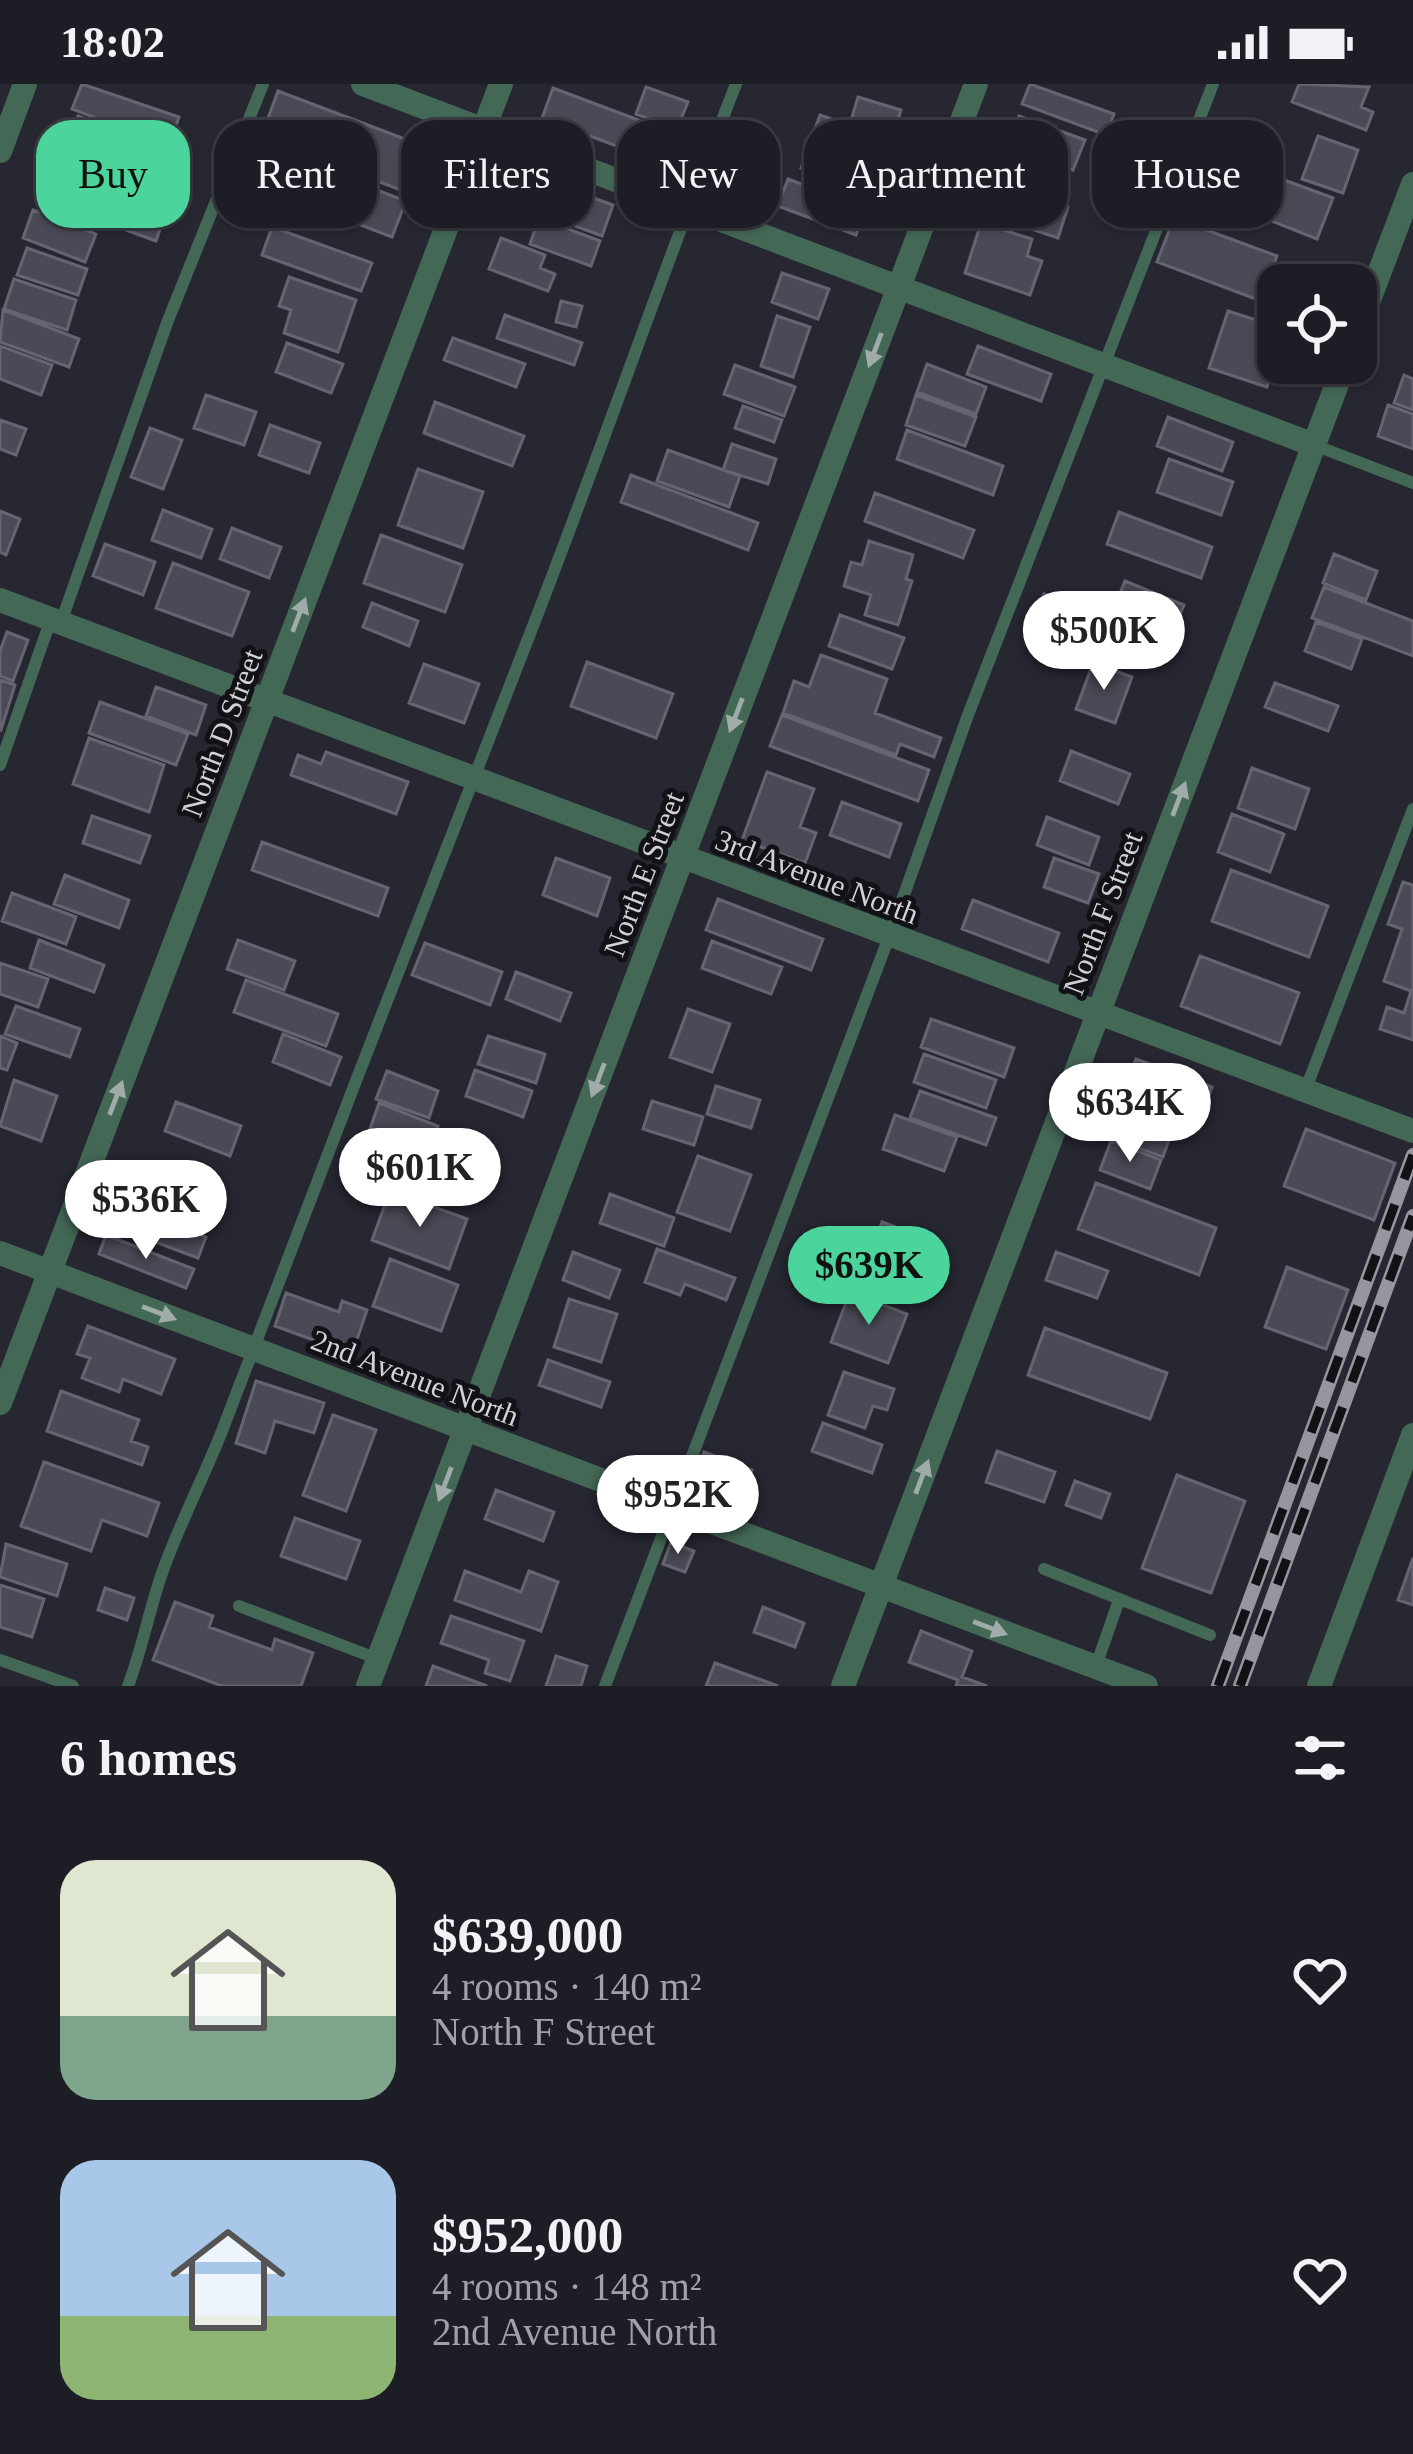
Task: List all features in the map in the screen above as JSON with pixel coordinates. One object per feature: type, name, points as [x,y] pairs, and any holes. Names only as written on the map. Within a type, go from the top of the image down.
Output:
[{"type":"street","points":[[0,151],[25,84]]},
{"type":"street","points":[[363,84],[457,120]]},
{"type":"street","name":"North D Street","points":[[487,120],[501,84]]},
{"type":"street","name":"North E Street","points":[[368,1686],[976,84]]},
{"type":"street","points":[[1377,279],[1413,184]]},
{"type":"street","name":"North D Street","points":[[0,1403],[446,228]]},
{"type":"street","points":[[744,228],[1314,445]]},
{"type":"street","name":"North F Street","points":[[843,1686],[1337,384]]},
{"type":"street","name":"3rd Avenue North","points":[[0,600],[1413,1132]]},
{"type":"street","name":"2nd Avenue North","points":[[0,1252],[1132,1683]]},
{"type":"street","points":[[1318,1686],[1413,1436]]},
{"type":"lane","points":[[0,764],[166,323],[263,84]]},
{"type":"lane","points":[[721,120],[736,84]]},
{"type":"lane","points":[[604,1686],[889,937],[968,715],[1214,84]]},
{"type":"lane","points":[[128,1686],[162,1574],[638,352],[679,228]]},
{"type":"lane","points":[[1314,445],[1413,483]]},
{"type":"lane","points":[[1305,1092],[1413,809]]},
{"type":"lane","points":[[1044,1569],[1210,1635]]},
{"type":"lane","points":[[1095,1667],[1119,1600]]},
{"type":"lane","points":[[239,1606],[378,1659]]},
{"type":"lane","points":[[0,1660],[74,1686]]},
{"type":"building","points":[[82,84],[179,117],[101,120],[72,109]]},
{"type":"building","points":[[1030,84],[1114,114],[1112,120],[1092,120],[1092,130],[1022,104]]},
{"type":"building","points":[[1299,84],[1369,87],[1361,107],[1373,112],[1366,130],[1292,102]]},
{"type":"building","points":[[646,87],[688,102],[681,120],[652,120],[636,114]]},
{"type":"building","points":[[553,88],[638,120],[617,120],[617,146],[593,137],[593,120],[542,118]]},
{"type":"building","points":[[278,91],[355,120],[267,120]]},
{"type":"building","points":[[858,97],[901,110],[898,120],[851,120]]},
{"type":"building","points":[[377,128],[401,138],[401,190],[377,181]]},
{"type":"building","points":[[1068,134],[1085,140],[1073,170],[1068,168]]},
{"type":"building","points":[[1318,136],[1358,150],[1343,193],[1302,179]]},
{"type":"building","points":[[788,179],[804,185],[804,216],[780,207]]},
{"type":"building","points":[[1283,179],[1333,198],[1317,239],[1283,226]]},
{"type":"building","points":[[377,190],[401,199],[392,237],[368,228],[377,228]]},
{"type":"building","points":[[593,198],[613,205],[602,236],[580,228],[593,228]]},
{"type":"building","points":[[33,210],[36,228],[80,228],[96,234],[85,262],[23,238]]},
{"type":"building","points":[[120,228],[161,228],[156,241]]},
{"type":"building","points":[[275,228],[372,263],[361,291],[262,255]]},
{"type":"building","points":[[536,228],[566,228],[600,241],[591,266],[530,244]]},
{"type":"building","points":[[979,228],[1032,239],[1027,256],[1042,261],[1030,295],[965,273]]},
{"type":"building","points":[[1028,228],[1061,228],[1058,238]]},
{"type":"building","points":[[1170,228],[1201,228],[1277,256],[1274,264],[1257,264],[1257,300],[1157,262]]},
{"type":"building","points":[[501,238],[545,255],[540,268],[555,274],[548,291],[489,269]]},
{"type":"building","points":[[27,248],[87,269],[78,295],[17,275]]},
{"type":"building","points":[[782,273],[829,289],[818,319],[772,302]]},
{"type":"building","points":[[289,277],[356,300],[338,352],[284,333],[291,310],[279,306]]},
{"type":"building","points":[[14,279],[76,300],[67,330],[4,309]]},
{"type":"building","points":[[561,301],[582,306],[576,327],[556,322]]},
{"type":"building","points":[[3,310],[79,339],[69,367],[0,342]]},
{"type":"building","points":[[1228,311],[1257,320],[1257,384],[1209,368]]},
{"type":"building","points":[[505,315],[582,343],[574,365],[497,338]]},
{"type":"building","points":[[777,316],[810,327],[793,377],[761,366]]},
{"type":"building","points":[[453,338],[525,364],[516,387],[444,360]]},
{"type":"building","points":[[287,343],[343,364],[331,393],[276,372]]},
{"type":"building","points":[[0,346],[52,365],[41,395],[0,379]]},
{"type":"building","points":[[978,346],[1051,374],[1041,401],[967,374]]},
{"type":"building","points":[[927,364],[986,387],[976,414],[917,392]]},
{"type":"building","points":[[735,365],[795,387],[784,416],[724,394]]},
{"type":"building","points":[[1404,375],[1413,379],[1413,410],[1394,403]]},
{"type":"building","points":[[206,395],[256,412],[244,445],[194,428]]},
{"type":"building","points":[[916,395],[976,417],[965,446],[906,425]]},
{"type":"building","points":[[435,402],[524,436],[512,466],[424,433]]},
{"type":"building","points":[[1388,405],[1413,414],[1413,449],[1378,436]]},
{"type":"building","points":[[743,406],[782,420],[774,442],[735,428]]},
{"type":"building","points":[[1168,417],[1233,442],[1222,471],[1157,446]]},
{"type":"building","points":[[0,420],[26,429],[16,455],[0,449]]},
{"type":"building","points":[[270,425],[320,443],[309,473],[259,455]]},
{"type":"building","points":[[150,428],[182,440],[163,489],[131,477]]},
{"type":"building","points":[[907,430],[1003,466],[993,495],[897,459]]},
{"type":"building","points":[[732,444],[776,459],[768,484],[723,470]]},
{"type":"building","points":[[668,450],[740,476],[729,507],[657,481]]},
{"type":"building","points":[[1169,459],[1233,482],[1221,515],[1157,492]]},
{"type":"building","points":[[418,469],[483,492],[463,548],[398,525]]},
{"type":"building","points":[[631,475],[758,523],[748,550],[621,502]]},
{"type":"building","points":[[875,493],[974,530],[963,558],[865,521]]},
{"type":"building","points":[[163,510],[212,529],[201,558],[152,540]]},
{"type":"building","points":[[0,511],[20,519],[6,555],[0,552]]},
{"type":"building","points":[[1119,512],[1212,547],[1201,578],[1107,544]]},
{"type":"building","points":[[232,528],[281,547],[269,578],[220,559]]},
{"type":"building","points":[[381,535],[462,565],[445,612],[364,583]]},
{"type":"building","points":[[869,541],[913,555],[906,579],[912,581],[898,625],[865,615],[871,595],[844,586],[851,562],[862,565]]},
{"type":"building","points":[[105,544],[155,562],[143,595],[93,576]]},
{"type":"building","points":[[1334,554],[1377,571],[1366,600],[1323,583]]},
{"type":"building","points":[[173,563],[249,592],[232,636],[156,608]]},
{"type":"building","points":[[1125,581],[1184,605],[1170,638],[1111,615]]},
{"type":"building","points":[[1324,587],[1413,621],[1413,656],[1312,618]]},
{"type":"building","points":[[1044,594],[1083,609],[1072,638],[1033,622]]},
{"type":"building","points":[[372,603],[418,621],[409,646],[363,627]]},
{"type":"building","points":[[840,615],[904,638],[892,669],[829,646]]},
{"type":"building","points":[[1316,622],[1362,639],[1351,669],[1305,651]]},
{"type":"building","points":[[7,632],[28,640],[13,681],[0,676],[0,651]]},
{"type":"building","points":[[821,655],[887,679],[875,713],[941,738],[934,757],[900,744],[896,755],[783,713],[794,681],[809,687]]},
{"type":"building","points":[[587,662],[673,694],[656,738],[571,706]]},
{"type":"building","points":[[1093,663],[1132,677],[1115,723],[1076,709]]},
{"type":"building","points":[[424,664],[479,684],[464,723],[409,703]]},
{"type":"building","points":[[0,680],[15,685],[1,730],[0,729]]},
{"type":"building","points":[[1275,683],[1338,706],[1328,731],[1265,707]]},
{"type":"building","points":[[156,687],[206,705],[196,735],[146,716]]},
{"type":"building","points":[[100,702],[188,734],[176,765],[89,733]]},
{"type":"building","points":[[782,715],[929,770],[918,801],[770,746]]},
{"type":"building","points":[[89,738],[164,765],[149,812],[73,784]]},
{"type":"building","points":[[1071,751],[1130,774],[1118,804],[1060,781]]},
{"type":"building","points":[[326,752],[408,782],[396,814],[291,775],[298,755],[321,764]]},
{"type":"building","points":[[1252,768],[1309,789],[1295,829],[1238,808]]},
{"type":"building","points":[[767,772],[814,789],[800,827],[816,833],[805,863],[742,840]]},
{"type":"building","points":[[842,802],[901,824],[889,857],[830,835]]},
{"type":"building","points":[[1232,814],[1284,834],[1270,872],[1218,852]]},
{"type":"building","points":[[92,816],[150,836],[140,863],[83,843]]},
{"type":"building","points":[[1047,817],[1099,837],[1089,865],[1037,845]]},
{"type":"building","points":[[262,842],[388,888],[378,916],[252,870]]},
{"type":"building","points":[[556,858],[610,878],[597,916],[543,895]]},
{"type":"building","points":[[1054,858],[1099,874],[1088,903],[1044,887]]},
{"type":"building","points":[[1231,870],[1328,906],[1309,957],[1212,921]]},
{"type":"building","points":[[65,875],[129,900],[119,928],[54,904]]},
{"type":"building","points":[[1403,882],[1413,885],[1413,1040],[1380,1029],[1387,1007],[1404,1013],[1411,991],[1384,981],[1402,929],[1388,924]]},
{"type":"building","points":[[12,893],[76,917],[66,944],[2,921]]},
{"type":"building","points":[[718,899],[823,939],[811,970],[706,930]]},
{"type":"building","points":[[973,900],[1059,933],[1048,962],[962,929]]},
{"type":"building","points":[[39,940],[104,965],[94,992],[30,968]]},
{"type":"building","points":[[238,940],[295,961],[284,990],[227,969]]},
{"type":"building","points":[[712,941],[782,967],[771,994],[702,968]]},
{"type":"building","points":[[425,943],[502,972],[490,1005],[412,975]]},
{"type":"building","points":[[1200,956],[1299,993],[1280,1044],[1181,1006]]},
{"type":"building","points":[[0,963],[48,979],[38,1007],[0,994]]},
{"type":"building","points":[[516,972],[571,993],[560,1021],[506,999]]},
{"type":"building","points":[[246,980],[338,1014],[326,1046],[234,1012]]},
{"type":"building","points":[[16,1006],[80,1029],[70,1057],[5,1034]]},
{"type":"building","points":[[688,1009],[730,1024],[712,1072],[670,1057]]},
{"type":"building","points":[[931,1019],[1014,1048],[1004,1077],[921,1047]]},
{"type":"building","points":[[283,1034],[341,1057],[330,1085],[273,1062]]},
{"type":"building","points":[[0,1036],[17,1043],[7,1070],[0,1068]]},
{"type":"building","points":[[488,1036],[545,1054],[536,1083],[478,1064]]},
{"type":"building","points":[[924,1054],[996,1080],[986,1108],[914,1082]]},
{"type":"building","points":[[1136,1059],[1212,1087],[1202,1114],[1126,1086]]},
{"type":"building","points":[[475,1070],[532,1091],[523,1117],[466,1096]]},
{"type":"building","points":[[387,1071],[438,1091],[429,1118],[376,1099]]},
{"type":"building","points":[[14,1080],[57,1096],[41,1141],[0,1126]]},
{"type":"building","points":[[716,1086],[760,1100],[751,1128],[707,1114]]},
{"type":"building","points":[[920,1091],[996,1118],[986,1145],[910,1118]]},
{"type":"building","points":[[652,1101],[703,1117],[694,1145],[643,1129]]},
{"type":"building","points":[[176,1102],[241,1126],[230,1156],[165,1131]]},
{"type":"building","points":[[379,1103],[438,1126],[427,1155],[369,1132]]},
{"type":"building","points":[[1120,1108],[1173,1128],[1163,1157],[1109,1137]]},
{"type":"building","points":[[895,1115],[957,1137],[944,1171],[883,1149]]},
{"type":"building","points":[[1306,1129],[1395,1163],[1374,1220],[1284,1186]]},
{"type":"building","points":[[1111,1141],[1161,1160],[1150,1189],[1100,1170]]},
{"type":"building","points":[[698,1156],[751,1175],[730,1231],[677,1212]]},
{"type":"building","points":[[175,1176],[221,1194],[211,1220],[165,1202]]},
{"type":"building","points":[[1096,1183],[1216,1228],[1199,1275],[1078,1229]]},
{"type":"building","points":[[390,1191],[467,1219],[449,1269],[372,1240]]},
{"type":"building","points":[[610,1194],[674,1218],[664,1246],[600,1223]]},
{"type":"building","points":[[118,1204],[206,1237],[198,1258],[110,1225]]},
{"type":"building","points":[[882,1222],[937,1242],[927,1271],[872,1252]]},
{"type":"building","points":[[106,1235],[194,1269],[186,1288],[99,1254]]},
{"type":"building","points":[[657,1249],[735,1278],[726,1300],[685,1284],[680,1295],[645,1282]]},
{"type":"building","points":[[573,1252],[620,1270],[609,1298],[563,1280]]},
{"type":"building","points":[[1056,1252],[1108,1271],[1097,1298],[1046,1280]]},
{"type":"building","points":[[390,1259],[458,1285],[441,1331],[373,1306]]},
{"type":"building","points":[[1287,1267],[1348,1290],[1326,1349],[1265,1327]]},
{"type":"building","points":[[850,1292],[907,1314],[888,1363],[831,1342]]},
{"type":"building","points":[[286,1293],[339,1312],[342,1301],[367,1310],[352,1354],[275,1326]]},
{"type":"building","points":[[569,1299],[617,1314],[601,1362],[554,1347]]},
{"type":"building","points":[[88,1326],[175,1359],[161,1394],[123,1379],[119,1392],[82,1378],[90,1358],[77,1354]]},
{"type":"building","points":[[1045,1328],[1167,1373],[1150,1419],[1028,1375]]},
{"type":"building","points":[[548,1360],[610,1382],[601,1407],[539,1385]]},
{"type":"building","points":[[844,1372],[894,1389],[887,1410],[873,1406],[865,1428],[828,1415]]},
{"type":"building","points":[[256,1381],[324,1403],[314,1433],[275,1421],[265,1453],[236,1443]]},
{"type":"building","points":[[61,1391],[139,1420],[131,1441],[148,1447],[142,1465],[47,1431]]},
{"type":"building","points":[[333,1415],[376,1430],[346,1511],[303,1495]]},
{"type":"building","points":[[823,1423],[882,1445],[872,1473],[812,1451]]},
{"type":"building","points":[[997,1451],[1055,1472],[1044,1502],[986,1482]]},
{"type":"building","points":[[704,1452],[752,1470],[742,1498],[694,1481]]},
{"type":"building","points":[[44,1462],[159,1503],[147,1536],[102,1520],[91,1551],[21,1526]]},
{"type":"building","points":[[1177,1475],[1245,1501],[1211,1593],[1142,1568]]},
{"type":"building","points":[[1075,1481],[1110,1494],[1101,1518],[1066,1505]]},
{"type":"building","points":[[496,1490],[554,1512],[543,1541],[485,1519]]},
{"type":"building","points":[[295,1518],[360,1541],[346,1579],[281,1556]]},
{"type":"building","points":[[671,1542],[694,1551],[685,1572],[663,1564]]},
{"type":"building","points":[[6,1544],[67,1564],[57,1596],[0,1577]]},
{"type":"building","points":[[1413,1558],[1413,1605],[1398,1600]]},
{"type":"building","points":[[465,1571],[521,1592],[529,1571],[558,1582],[541,1631],[455,1600]]},
{"type":"building","points":[[0,1585],[44,1599],[32,1637],[0,1627]]},
{"type":"building","points":[[105,1588],[134,1598],[127,1620],[98,1610]]},
{"type":"building","points":[[175,1602],[213,1616],[209,1627],[272,1650],[275,1639],[313,1653],[301,1686],[222,1686],[153,1660]]},
{"type":"building","points":[[763,1607],[804,1623],[795,1647],[754,1632]]},
{"type":"building","points":[[451,1616],[524,1641],[510,1681],[485,1673],[489,1660],[441,1643]]},
{"type":"building","points":[[921,1631],[972,1651],[962,1677],[987,1686],[956,1686],[958,1680],[909,1662]]},
{"type":"building","points":[[556,1656],[587,1666],[581,1686],[546,1686]]},
{"type":"building","points":[[715,1663],[778,1686],[706,1686]]},
{"type":"building","points":[[433,1666],[487,1686],[426,1686]]},
{"type":"railway","points":[[1218,1686],[1413,1155]]},
{"type":"railway","points":[[1240,1686],[1413,1216]]}]
